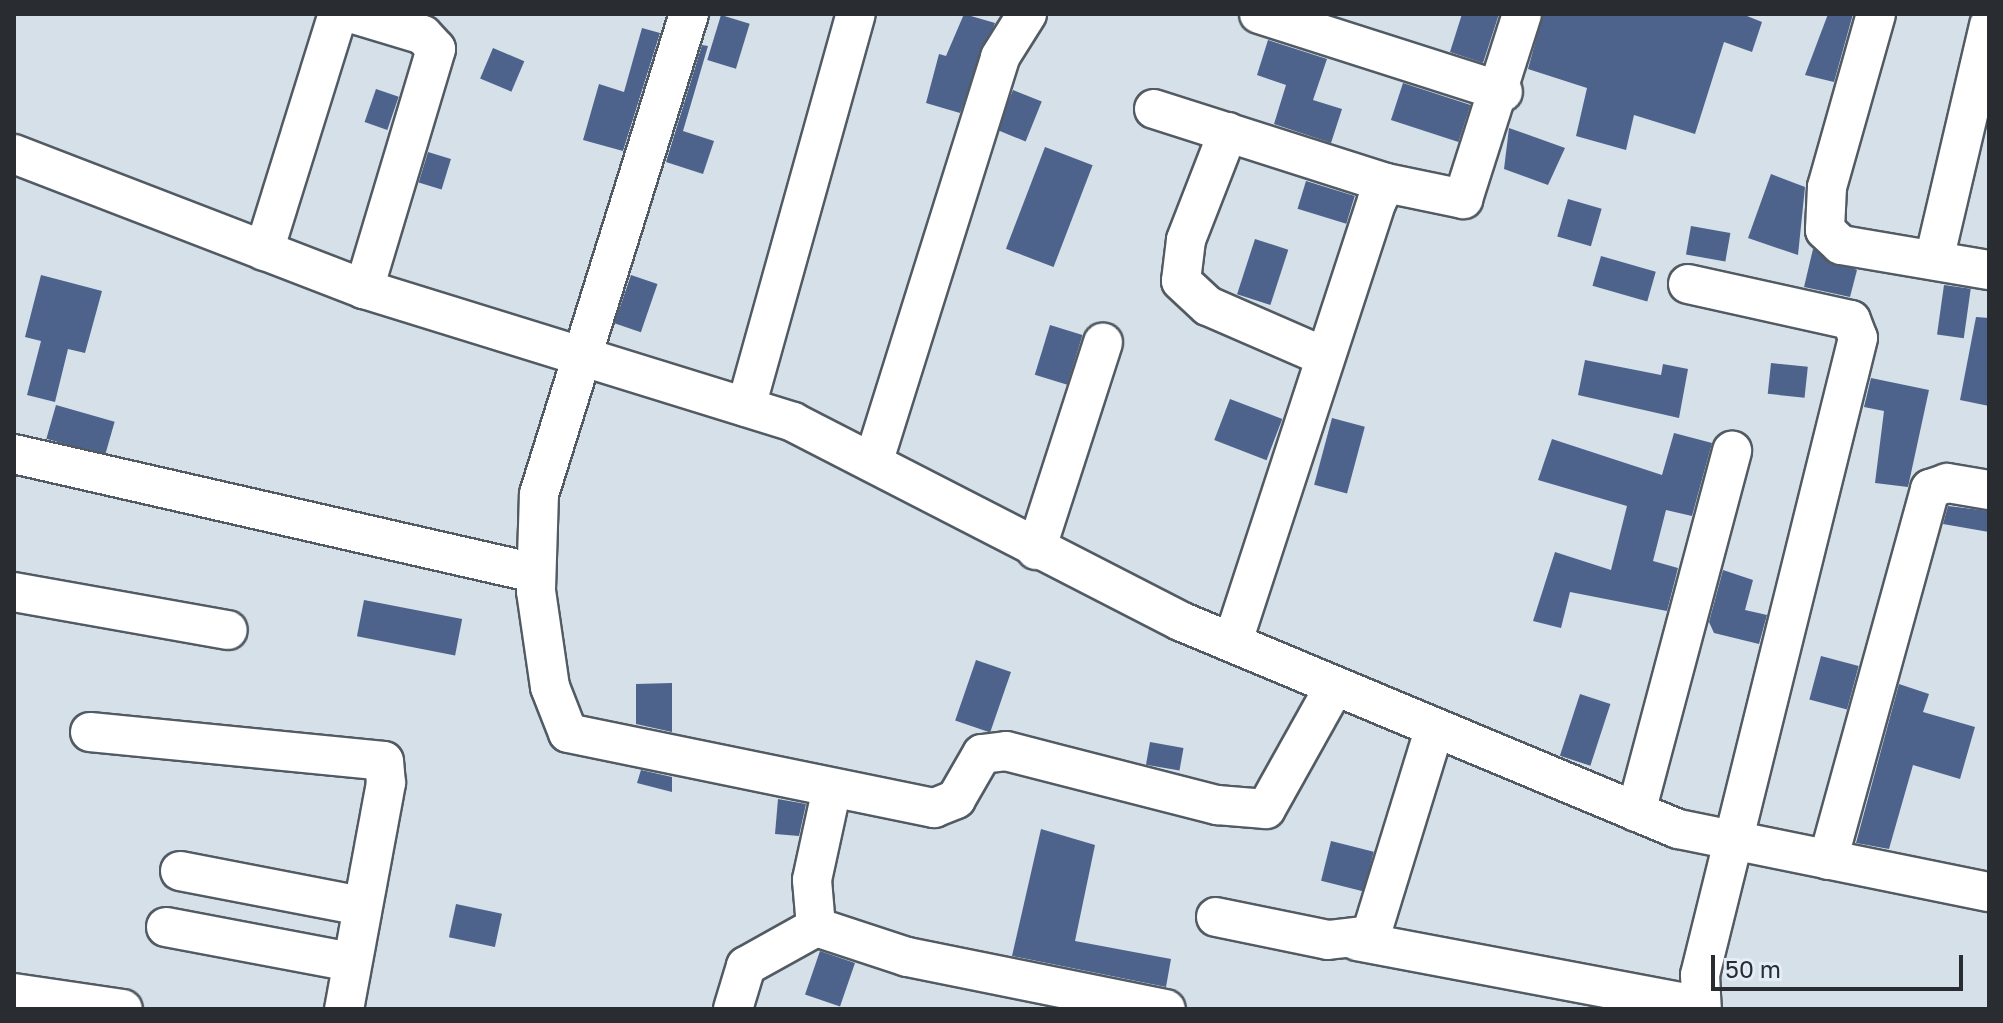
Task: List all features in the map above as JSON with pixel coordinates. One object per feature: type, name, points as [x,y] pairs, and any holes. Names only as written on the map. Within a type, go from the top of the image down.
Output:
[{"type":"street","points":[[264,251],[338,14]]},
{"type":"street","points":[[354,14],[423,35],[436,49],[364,289]]},
{"type":"street","points":[[689,14],[585,357],[539,494],[535,573],[550,687],[568,733],[832,788],[947,807],[982,754],[1006,751],[1217,805],[1266,809],[1333,689]]},
{"type":"street","points":[[746,407],[856,14]]},
{"type":"street","points":[[874,460],[1000,57],[1027,14]]},
{"type":"street","points":[[1259,14],[1503,92]]},
{"type":"street","points":[[1154,109],[1386,183],[1463,199],[1503,92],[1522,14]]},
{"type":"street","points":[[1876,14],[1827,187],[1825,230],[1841,245],[1989,270]]},
{"type":"street","points":[[1934,260],[1989,25]]},
{"type":"street","points":[[1228,132],[1186,240],[1181,281],[1208,306],[1323,356]]},
{"type":"street","points":[[14,154],[364,289],[746,407],[874,460],[1036,550],[1333,689],[1636,812],[1731,840],[1989,892]]},
{"type":"street","points":[[1233,641],[1323,356],[1386,183]]},
{"type":"street","points":[[1216,917],[1702,1008],[1700,975],[1731,840],[1858,338],[1851,320],[1688,284]]},
{"type":"street","points":[[1036,550],[1103,343]]},
{"type":"street","points":[[1636,812],[1732,451]]},
{"type":"street","points":[[14,454],[535,573]]},
{"type":"street","points":[[1828,860],[1930,489],[1947,483],[1989,490]]},
{"type":"street","points":[[14,592],[228,630]]},
{"type":"street","points":[[1357,941],[1378,927],[1434,730]]},
{"type":"street","points":[[90,732],[384,761],[344,1009]]},
{"type":"street","points":[[816,927],[812,880],[832,788]]},
{"type":"street","points":[[180,871],[361,906]]},
{"type":"street","points":[[166,927],[352,962]]},
{"type":"street","points":[[733,1009],[746,966],[816,927],[907,957],[1166,1009]]},
{"type":"street","points":[[14,993],[123,1009]]},
{"type":"building","points":[[964,14],[995,23],[960,113],[926,103],[939,54],[946,56]]},
{"type":"building","points":[[1462,14],[1499,14],[1483,63],[1450,52]]},
{"type":"building","points":[[1543,14],[1742,14],[1762,22],[1752,52],[1724,42],[1695,134],[1634,115],[1626,150],[1576,136],[1587,88],[1528,69]]},
{"type":"building","points":[[1828,14],[1853,14],[1834,82],[1805,75]]},
{"type":"building","points":[[721,15],[750,24],[736,69],[707,60]]},
{"type":"building","points":[[642,28],[660,33],[623,151],[583,140],[599,84],[624,92]]},
{"type":"building","points":[[1268,40],[1327,59],[1313,100],[1342,109],[1331,143],[1274,124],[1286,85],[1257,75]]},
{"type":"building","points":[[702,45],[708,46],[683,131],[714,141],[703,174],[666,162]]},
{"type":"building","points":[[493,48],[524,61],[511,92],[480,78]]},
{"type":"building","points":[[1403,83],[1471,105],[1458,142],[1391,120]]},
{"type":"building","points":[[376,89],[399,97],[387,130],[365,122]]},
{"type":"building","points":[[1013,90],[1042,102],[1026,141],[997,130]]},
{"type":"building","points":[[1509,128],[1565,148],[1548,185],[1504,169]]},
{"type":"building","points":[[1045,147],[1093,165],[1054,267],[1006,249]]},
{"type":"building","points":[[428,152],[451,159],[442,190],[419,183]]},
{"type":"building","points":[[1771,174],[1805,187],[1798,255],[1748,238]]},
{"type":"building","points":[[1306,181],[1355,196],[1346,224],[1298,209]]},
{"type":"building","points":[[1568,199],[1602,209],[1591,246],[1557,236]]},
{"type":"building","points":[[1691,226],[1730,233],[1725,262],[1686,255]]},
{"type":"building","points":[[1255,239],[1288,250],[1270,305],[1237,294]]},
{"type":"building","points":[[1813,249],[1857,270],[1850,297],[1804,287]]},
{"type":"building","points":[[1601,256],[1656,272],[1647,302],[1592,286]]},
{"type":"building","points":[[41,275],[102,291],[85,353],[68,349],[55,402],[27,395],[41,341],[25,337]]},
{"type":"building","points":[[631,275],[657,284],[641,332],[614,323]]},
{"type":"building","points":[[1944,285],[1971,289],[1964,338],[1937,335]]},
{"type":"building","points":[[1976,317],[1989,318],[1989,406],[1960,400]]},
{"type":"building","points":[[1050,325],[1083,335],[1067,385],[1035,375]]},
{"type":"building","points":[[1585,360],[1661,375],[1663,364],[1688,369],[1679,418],[1578,395]]},
{"type":"building","points":[[1771,363],[1808,367],[1805,398],[1768,394]]},
{"type":"building","points":[[1871,378],[1929,390],[1908,487],[1875,483],[1884,411],[1864,407]]},
{"type":"building","points":[[1230,399],[1282,419],[1267,460],[1214,440]]},
{"type":"building","points":[[56,405],[115,422],[105,455],[46,439]]},
{"type":"building","points":[[1332,418],[1365,427],[1347,493],[1314,485]]},
{"type":"building","points":[[1674,433],[1712,443],[1692,516],[1666,510],[1653,561],[1678,568],[1667,611],[1570,592],[1561,628],[1533,621],[1555,552],[1611,570],[1627,506],[1538,480],[1552,439],[1662,475]]},
{"type":"building","points":[[1948,506],[1989,511],[1989,532],[1943,524]]},
{"type":"building","points":[[1723,570],[1753,580],[1745,610],[1767,615],[1759,644],[1714,633],[1709,622]]},
{"type":"building","points":[[364,600],[462,619],[455,655],[357,636]]},
{"type":"building","points":[[1821,656],[1859,666],[1847,710],[1809,699]]},
{"type":"building","points":[[976,660],[1011,672],[990,733],[955,721]]},
{"type":"building","points":[[672,683],[672,732],[636,724],[636,684]]},
{"type":"building","points":[[1899,684],[1929,694],[1923,712],[1975,727],[1960,779],[1913,765],[1889,849],[1856,843]]},
{"type":"building","points":[[1580,694],[1610,704],[1590,766],[1560,756]]},
{"type":"building","points":[[1150,742],[1183,748],[1179,771],[1146,765]]},
{"type":"building","points":[[641,770],[672,777],[672,792],[637,783]]},
{"type":"building","points":[[778,799],[806,804],[799,836],[775,834]]},
{"type":"building","points":[[1041,829],[1095,845],[1075,941],[1171,959],[1166,987],[1012,956]]},
{"type":"building","points":[[1331,841],[1374,852],[1364,891],[1321,881]]},
{"type":"building","points":[[456,904],[502,914],[495,947],[449,937]]},
{"type":"building","points":[[820,951],[855,963],[840,1007],[805,994]]}]
